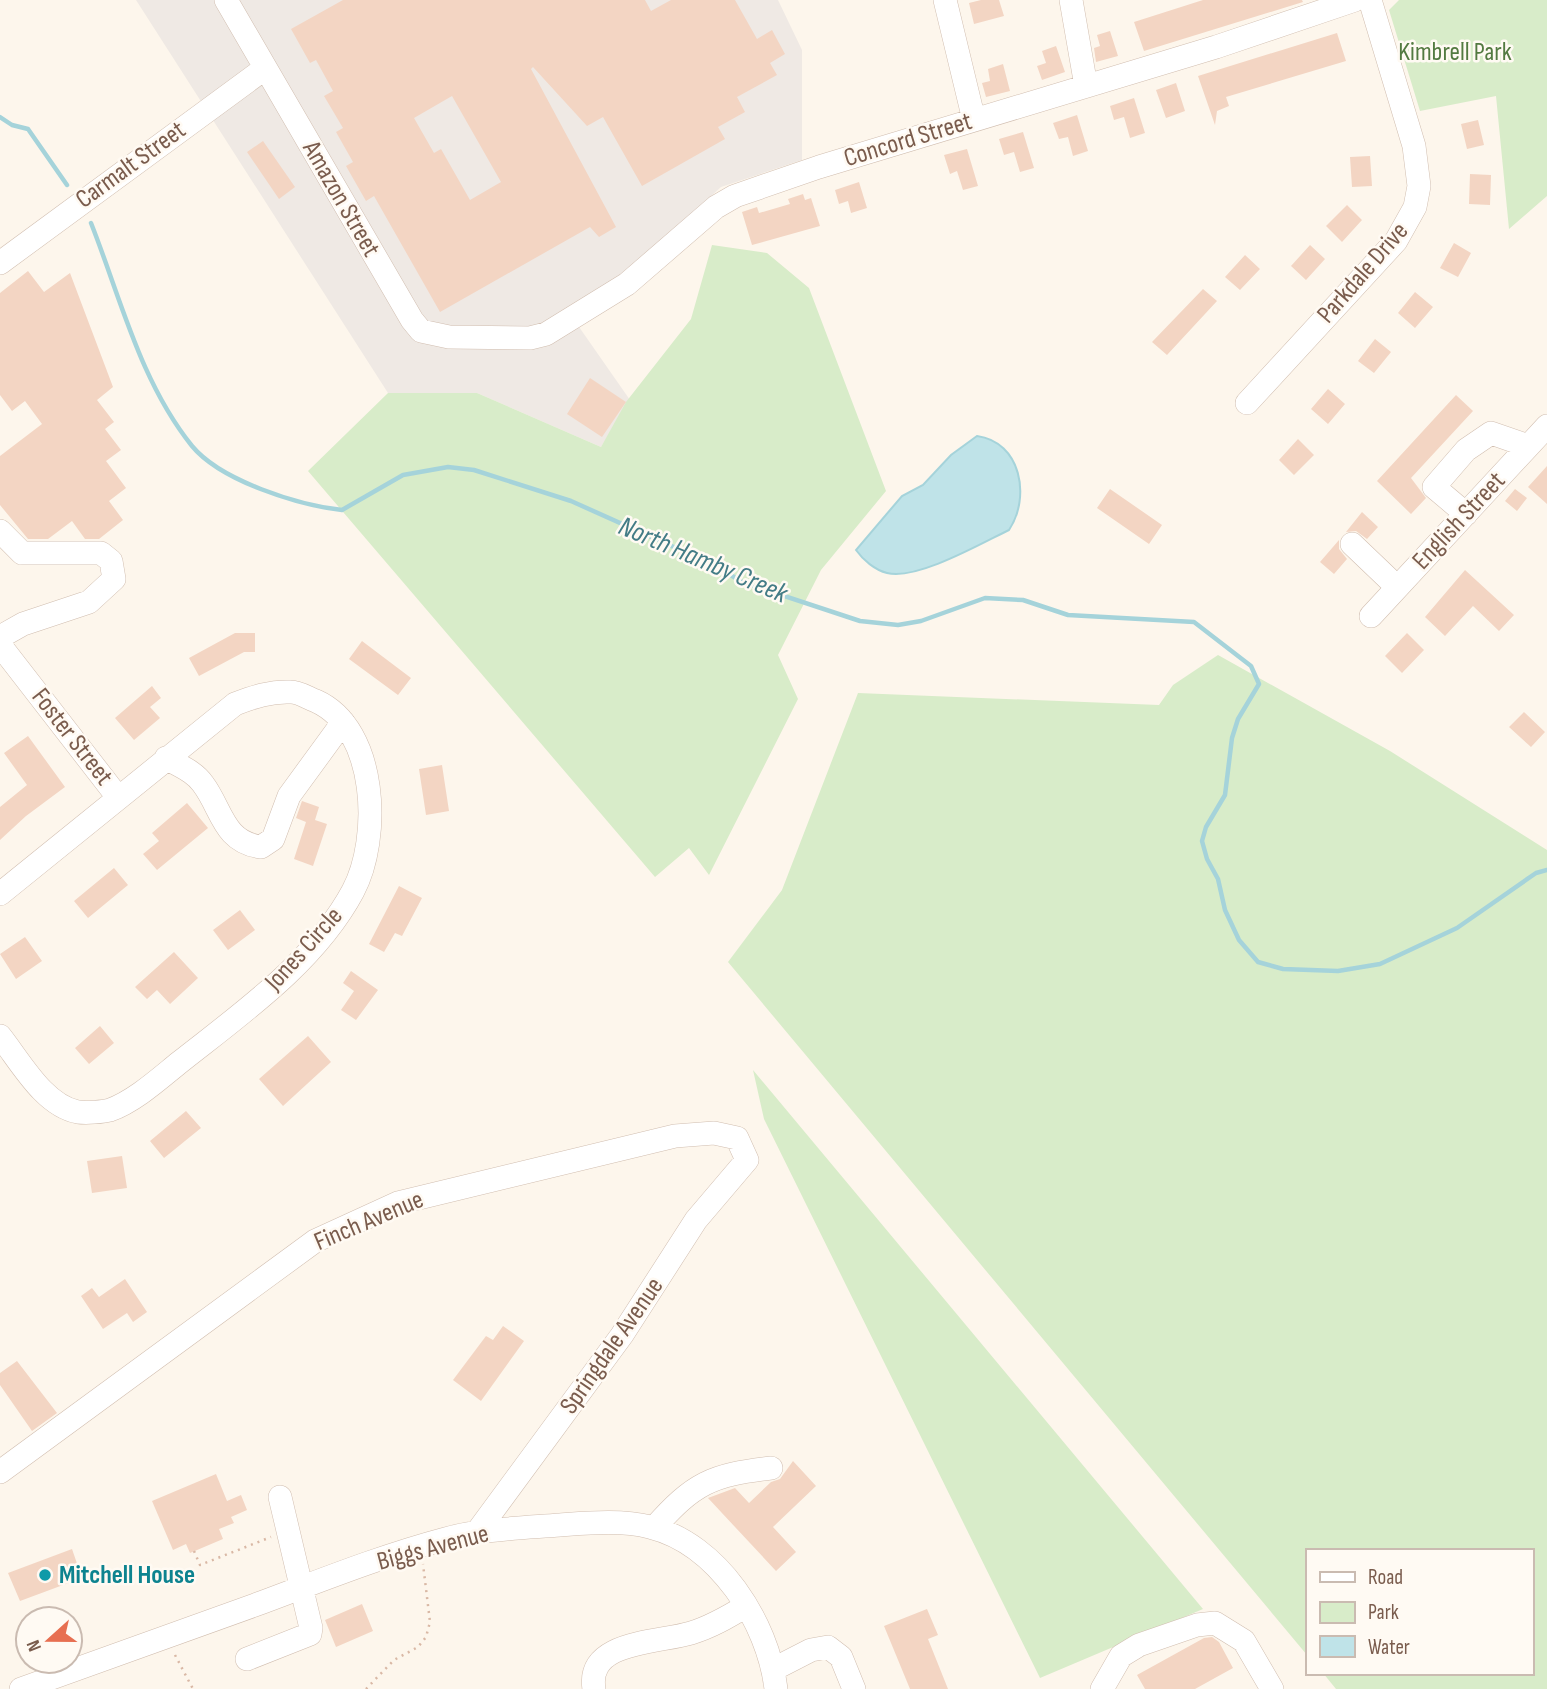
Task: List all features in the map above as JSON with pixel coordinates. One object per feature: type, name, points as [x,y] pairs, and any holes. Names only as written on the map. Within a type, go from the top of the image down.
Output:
[{"type":"street","name":"Amazon Street","points":[[226,0],[412,320],[421,331],[431,335],[495,338]]},
{"type":"street","points":[[944,0],[974,120]]},
{"type":"street","points":[[1071,0],[1086,86]]},
{"type":"street","name":"Concord Street","points":[[495,338],[530,338],[557,330],[627,284],[716,207],[735,196],[1355,0]]},
{"type":"street","name":"Parkdale Drive","points":[[1247,402],[1396,241],[1415,207],[1419,186],[1414,146],[1370,0]]},
{"type":"street","name":"Carmalt Street","points":[[0,263],[264,69]]},
{"type":"street","points":[[1466,514],[1434,487],[1466,450],[1491,433],[1542,434]]},
{"type":"street","name":"English Street","points":[[1371,616],[1542,434]]},
{"type":"street","points":[[0,531],[22,554],[102,553],[111,561],[114,579],[89,602],[23,624],[0,637]]},
{"type":"street","points":[[1352,544],[1397,587]]},
{"type":"street","name":"Foster Street","points":[[0,645],[117,796]]},
{"type":"street","name":"Jones Circle","points":[[0,894],[117,796],[235,704],[264,694],[294,692],[324,705],[344,722],[363,758],[370,831],[354,889],[335,919],[292,969],[168,1071],[110,1110],[78,1112],[52,1100],[0,1036]]},
{"type":"street","points":[[166,758],[192,773],[204,786],[221,821],[235,837],[248,844],[264,846],[276,835],[289,796],[344,722]]},
{"type":"street","name":"Finch Avenue","points":[[3,1463],[315,1241],[398,1203],[675,1136],[714,1133],[737,1138],[747,1160]]},
{"type":"street","name":"Springdale Avenue","points":[[477,1532],[622,1335],[696,1220],[747,1160]]},
{"type":"street","points":[[654,1528],[681,1497],[725,1473],[771,1468]]},
{"type":"street","points":[[247,1659],[310,1634],[310,1616],[300,1588],[280,1497]]},
{"type":"street","name":"Biggs Avenue","points":[[21,1689],[421,1547],[477,1532],[620,1523],[654,1528],[680,1538],[714,1564],[746,1606],[761,1633],[775,1679]]},
{"type":"street","points":[[594,1689],[595,1671],[608,1654],[692,1633],[746,1606]]},
{"type":"street","points":[[1102,1689],[1121,1656],[1139,1645],[1197,1625],[1215,1623],[1244,1641],[1272,1689]]},
{"type":"street","points":[[775,1679],[811,1650],[828,1647],[841,1657],[854,1689]]},
{"type":"path","points":[[194,1551],[200,1565],[287,1530]]},
{"type":"path","points":[[366,1689],[394,1660],[418,1647],[426,1637],[430,1622],[421,1547]]},
{"type":"path","points":[[167,1636],[193,1689]]},
{"type":"shaded area","points":[[136,0],[778,0],[802,50],[802,160],[721,187],[616,282],[570,314],[630,400],[601,447],[477,393],[388,393]]},
{"type":"green space","name":"Kimbrell Park","points":[[1399,0],[1547,0],[1547,196],[1509,229],[1496,96],[1420,111],[1389,10]]},
{"type":"green space","points":[[712,245],[767,253],[809,288],[886,491],[821,570],[778,655],[798,699],[709,875],[689,848],[655,877],[308,471],[388,393],[477,393],[601,447],[626,402],[691,319]]},
{"type":"green space","points":[[1218,655],[1390,751],[1547,850],[1547,1689],[1336,1689],[1325,1675],[1533,1675],[1533,1549],[1306,1549],[1306,1654],[728,962],[782,890],[858,693],[1159,705],[1173,685]]},
{"type":"green space","points":[[753,1070],[1203,1609],[1040,1678],[764,1119]]},
{"type":"water","points":[[977,436],[992,440],[1004,449],[1018,473],[1019,502],[1016,517],[1009,530],[949,559],[914,571],[887,573],[866,561],[856,550],[902,496],[923,485],[951,455]]},
{"type":"building","points":[[343,0],[645,0],[651,11],[671,0],[735,0],[757,39],[772,30],[785,54],[770,63],[777,75],[737,97],[745,112],[718,127],[725,139],[642,186],[603,117],[587,126],[533,67],[531,69],[616,227],[599,237],[590,227],[440,312],[374,196],[366,201],[346,166],[353,162],[336,132],[343,128],[324,96],[333,91],[316,60],[310,63],[291,29]],"holes":[[[452,96],[501,182],[470,200],[441,149],[434,153],[414,118]]]},
{"type":"building","points":[[999,0],[1004,16],[974,24],[969,3]]},
{"type":"building","points":[[1203,0],[1303,2],[1144,51],[1134,22]]},
{"type":"building","points":[[1110,31],[1118,56],[1096,62],[1094,48],[1100,46],[1097,35]]},
{"type":"building","points":[[1337,33],[1346,61],[1226,97],[1229,106],[1217,111],[1215,125],[1198,76]]},
{"type":"building","points":[[1056,46],[1065,72],[1042,80],[1037,66],[1046,63],[1042,51]]},
{"type":"building","points":[[1003,64],[1010,91],[986,97],[982,83],[990,81],[988,69]]},
{"type":"building","points":[[1176,83],[1185,111],[1166,118],[1156,90]]},
{"type":"building","points":[[1134,98],[1145,133],[1130,138],[1124,117],[1114,120],[1110,106]]},
{"type":"building","points":[[1077,115],[1088,151],[1073,156],[1068,137],[1059,139],[1053,123]]},
{"type":"building","points":[[1478,120],[1484,145],[1467,149],[1461,124]]},
{"type":"building","points":[[1023,132],[1034,168],[1020,172],[1014,152],[1004,155],[999,139]]},
{"type":"building","points":[[263,141],[295,187],[279,199],[247,152]]},
{"type":"building","points":[[967,149],[978,186],[963,190],[957,171],[950,174],[944,155]]},
{"type":"building","points":[[1370,156],[1372,186],[1352,187],[1350,157]]},
{"type":"building","points":[[1470,174],[1491,175],[1490,205],[1469,204]]},
{"type":"building","points":[[859,182],[867,208],[851,213],[848,201],[839,204],[835,190]]},
{"type":"building","points":[[803,194],[805,200],[811,198],[820,226],[752,245],[742,212],[757,207],[759,213],[790,204],[788,199]]},
{"type":"building","points":[[1347,205],[1362,220],[1342,242],[1326,226]]},
{"type":"building","points":[[1454,243],[1471,253],[1458,277],[1440,268]]},
{"type":"building","points":[[1310,245],[1325,259],[1306,280],[1291,266]]},
{"type":"building","points":[[1245,255],[1260,269],[1240,290],[1225,277]]},
{"type":"building","points":[[28,271],[44,292],[70,273],[113,387],[97,400],[114,422],[105,429],[121,450],[106,461],[126,488],[109,501],[123,520],[99,539],[85,539],[72,521],[48,539],[28,539],[0,505],[0,456],[42,424],[25,401],[12,411],[0,395],[0,293]]},
{"type":"building","points":[[1203,289],[1217,301],[1167,355],[1152,342]]},
{"type":"building","points":[[1415,292],[1433,307],[1415,328],[1398,313]]},
{"type":"building","points":[[1375,339],[1391,352],[1374,373],[1358,361]]},
{"type":"building","points":[[590,378],[626,402],[602,437],[567,414]]},
{"type":"building","points":[[1328,389],[1345,404],[1328,424],[1311,409]]},
{"type":"building","points":[[1456,395],[1473,411],[1411,478],[1426,498],[1411,514],[1377,481]]},
{"type":"building","points":[[1298,439],[1314,455],[1294,475],[1279,460]]},
{"type":"building","points":[[1547,466],[1547,504],[1528,487]]},
{"type":"building","points":[[1110,489],[1162,525],[1149,544],[1097,508]]},
{"type":"building","points":[[1515,489],[1527,498],[1517,511],[1505,501]]},
{"type":"building","points":[[1362,512],[1378,527],[1367,539],[1356,531],[1346,532]]},
{"type":"building","points":[[1339,540],[1339,549],[1347,559],[1334,574],[1320,562]]},
{"type":"building","points":[[1465,570],[1514,615],[1499,631],[1473,606],[1445,636],[1425,617]]},
{"type":"building","points":[[235,633],[255,633],[255,652],[244,652],[199,676],[189,658]]},
{"type":"building","points":[[1407,633],[1424,650],[1402,673],[1385,656]]},
{"type":"building","points":[[362,641],[411,678],[398,695],[349,659]]},
{"type":"building","points":[[152,686],[161,698],[150,707],[160,718],[134,740],[115,718]]},
{"type":"building","points":[[1524,712],[1545,732],[1531,747],[1509,727]]},
{"type":"building","points":[[28,736],[65,787],[26,816],[0,840],[0,807],[27,785],[4,753]]},
{"type":"building","points":[[442,765],[449,811],[426,815],[419,769]]},
{"type":"building","points":[[302,801],[319,807],[315,820],[327,824],[313,866],[294,859],[306,822],[296,818]]},
{"type":"building","points":[[187,803],[208,828],[157,870],[143,854],[159,841],[152,833]]},
{"type":"building","points":[[114,868],[128,885],[88,918],[74,901]]},
{"type":"building","points":[[399,886],[422,898],[402,936],[395,933],[384,952],[369,944]]},
{"type":"building","points":[[240,910],[255,930],[228,950],[213,930]]},
{"type":"building","points":[[25,937],[42,961],[16,979],[0,954]]},
{"type":"building","points":[[174,952],[198,978],[170,1004],[157,990],[147,999],[135,987]]},
{"type":"building","points":[[351,971],[378,990],[356,1020],[341,1010],[354,991],[343,983]]},
{"type":"building","points":[[100,1026],[114,1043],[89,1064],[75,1048]]},
{"type":"building","points":[[308,1036],[331,1062],[283,1106],[259,1079]]},
{"type":"building","points":[[186,1111],[201,1128],[164,1158],[150,1141]]},
{"type":"building","points":[[122,1156],[127,1188],[92,1193],[87,1161]]},
{"type":"building","points":[[125,1279],[147,1312],[133,1322],[127,1313],[103,1329],[81,1296],[92,1288],[99,1297]]},
{"type":"building","points":[[503,1326],[524,1341],[481,1401],[453,1380],[486,1336],[493,1340]]},
{"type":"building","points":[[17,1361],[57,1413],[32,1431],[0,1385],[0,1373]]},
{"type":"building","points":[[793,1461],[816,1486],[773,1527],[796,1552],[776,1571],[708,1498],[735,1488],[749,1503],[771,1482],[780,1479]]},
{"type":"building","points":[[216,1474],[227,1501],[241,1495],[247,1510],[231,1517],[234,1523],[219,1529],[223,1539],[190,1553],[186,1544],[173,1550],[152,1501]]},
{"type":"building","name":"Mitchell House","points":[[72,1549],[82,1578],[20,1601],[8,1573]]},
{"type":"building","points":[[362,1604],[373,1631],[336,1647],[325,1620]]},
{"type":"building","points":[[927,1609],[938,1635],[928,1639],[948,1689],[910,1689],[884,1626]]},
{"type":"building","points":[[1212,1637],[1219,1642],[1233,1668],[1195,1689],[1145,1689],[1137,1675],[1204,1638]]},
{"type":"waterway","name":"North Hamby Creek","points":[[0,117],[12,125],[28,129],[67,185]]},
{"type":"waterway","name":"North Hamby Creek","points":[[91,223],[133,339],[158,394],[174,421],[205,459],[241,480],[283,497],[342,510],[403,475],[448,467],[474,470],[571,501],[716,566],[742,582],[860,621],[898,625],[921,621],[985,598],[1023,600],[1068,615],[1194,622],[1251,666],[1259,684],[1238,719],[1232,738],[1225,795],[1206,827],[1202,841],[1207,859],[1218,879],[1225,910],[1239,940],[1258,962],[1283,969],[1338,971],[1380,964],[1457,928],[1536,873],[1547,870]]},
{"type":"place","name":"Mitchell House","points":[[45,1575]]}]
